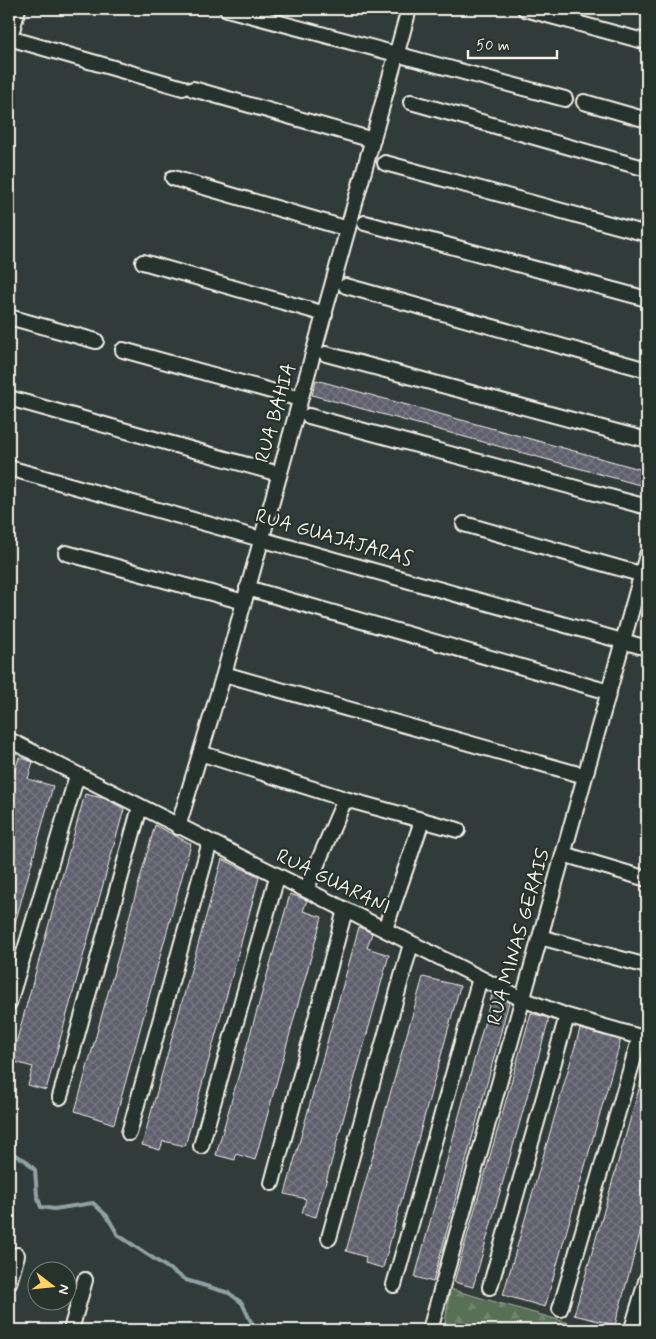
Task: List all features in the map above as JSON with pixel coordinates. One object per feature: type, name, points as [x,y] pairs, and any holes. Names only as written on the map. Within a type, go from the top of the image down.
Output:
[{"type":"street","points":[[18,9],[9,39],[373,140]]},
{"type":"street","points":[[227,9],[565,99]]},
{"type":"street","name":"RUA BAHIA","points":[[178,827],[224,674],[409,9]]},
{"type":"street","points":[[525,9],[647,42]]},
{"type":"street","points":[[411,102],[647,169]]},
{"type":"street","points":[[584,102],[647,120]]},
{"type":"street","points":[[385,163],[647,234]]},
{"type":"street","points":[[173,178],[348,229]]},
{"type":"street","points":[[366,223],[647,299]]},
{"type":"street","points":[[143,262],[325,314]]},
{"type":"street","points":[[346,286],[647,370]]},
{"type":"street","points":[[9,317],[96,341]]},
{"type":"street","points":[[123,350],[300,399]]},
{"type":"street","points":[[326,354],[647,440]]},
{"type":"street","points":[[9,398],[279,474]]},
{"type":"street","points":[[309,416],[647,507]]},
{"type":"street","name":"RUA GUAJAJARAS","points":[[9,468],[647,648]]},
{"type":"street","points":[[464,524],[644,575]]},
{"type":"street","points":[[66,553],[245,595],[609,692]]},
{"type":"street","name":"RUA MINAS GERAIS","points":[[430,1330],[623,641],[644,575],[647,555]]},
{"type":"street","points":[[224,674],[585,776]]},
{"type":"street","name":"RUA GUARANI","points":[[9,740],[277,877],[522,998],[567,1016],[643,1038]]},
{"type":"street","points":[[200,753],[422,822],[458,830]]},
{"type":"street","points":[[9,1003],[76,779],[79,776]]},
{"type":"street","points":[[306,890],[345,799]]},
{"type":"street","points":[[60,1097],[140,807]]},
{"type":"street","points":[[385,929],[422,822]]},
{"type":"street","points":[[129,1133],[210,842]]},
{"type":"street","points":[[564,854],[647,879]]},
{"type":"street","points":[[201,1146],[277,877]]},
{"type":"street","points":[[272,1183],[345,910]]},
{"type":"street","points":[[540,937],[647,966]]},
{"type":"street","points":[[329,1238],[411,944]]},
{"type":"street","points":[[394,1285],[480,978]]},
{"type":"street","points":[[490,1287],[567,1016]]},
{"type":"street","points":[[560,1309],[643,1038]]},
{"type":"street","points":[[9,1283],[17,1254]]},
{"type":"street","points":[[632,1330],[647,1278]]},
{"type":"street","points":[[71,1330],[85,1280]]},
{"type":"green space","points":[[450,1289],[594,1330],[444,1330]]},
{"type":"building","points":[[316,380],[647,471],[647,487],[312,395]]},
{"type":"building","points":[[19,757],[33,762],[28,779],[53,786],[12,934],[9,934],[9,895],[12,884],[9,884],[9,791]]},
{"type":"building","points":[[85,794],[107,799],[124,809],[46,1090],[28,1085],[33,1067],[11,1061]]},
{"type":"building","points":[[155,825],[191,844],[114,1124],[75,1111]]},
{"type":"building","points":[[222,859],[259,878],[185,1146],[163,1141],[160,1150],[142,1145]]},
{"type":"building","points":[[290,894],[307,900],[303,911],[322,917],[255,1160],[236,1154],[235,1160],[216,1155]]},
{"type":"building","points":[[359,927],[372,933],[367,948],[389,955],[316,1217],[302,1213],[306,1199],[285,1194]]},
{"type":"building","points":[[423,977],[460,986],[383,1268],[365,1263],[366,1257],[346,1251]]},
{"type":"building","points":[[492,995],[509,1002],[433,1282],[415,1277]]},
{"type":"building","points":[[531,1013],[548,1018],[548,1023],[473,1287],[454,1282]]},
{"type":"building","points":[[580,1029],[620,1040],[620,1043],[545,1307],[503,1295]]},
{"type":"building","points":[[645,1068],[647,1068],[647,1208],[615,1325],[574,1315]]},
{"type":"waterway","points":[[9,1152],[25,1160],[35,1170],[37,1195],[41,1207],[54,1209],[93,1203],[107,1216],[118,1235],[186,1280],[229,1293],[242,1303],[255,1330]]}]
